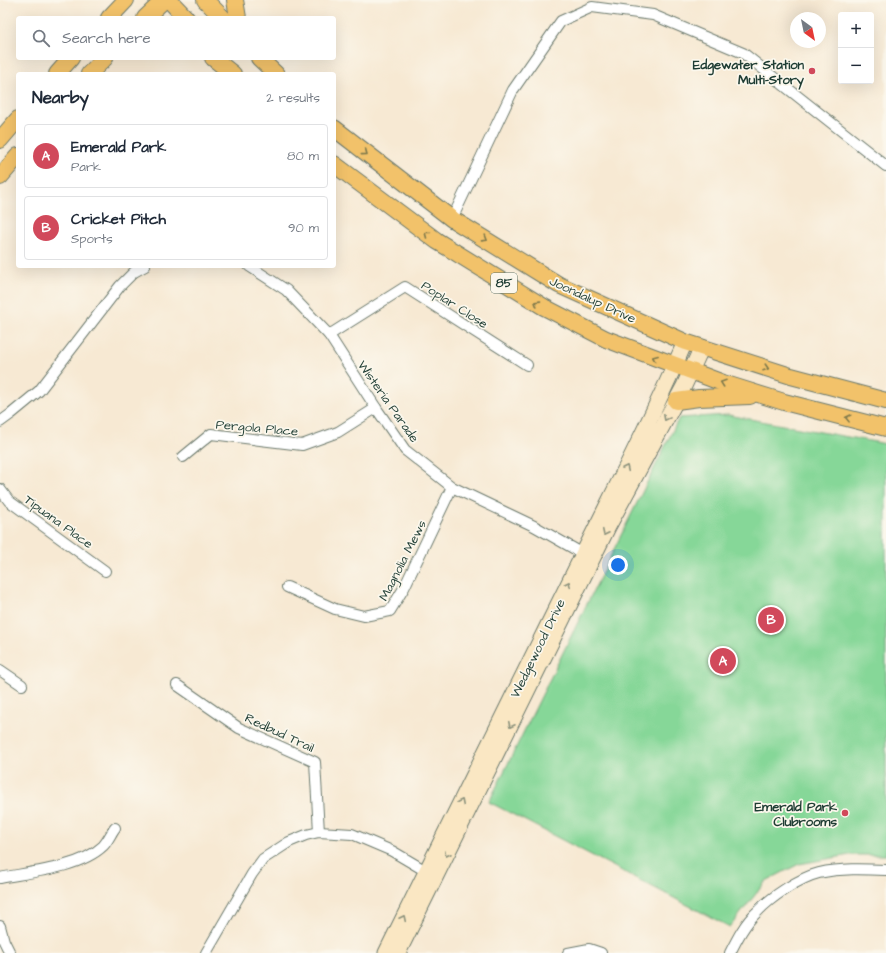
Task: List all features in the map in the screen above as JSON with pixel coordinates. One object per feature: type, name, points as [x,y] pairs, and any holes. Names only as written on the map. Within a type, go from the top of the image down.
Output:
[{"type":"main road","points":[[111,16],[126,0]]},
{"type":"main road","points":[[147,16],[164,0]]},
{"type":"main road","points":[[169,0],[184,16]]},
{"type":"main road","points":[[205,0],[221,16]]},
{"type":"main road","points":[[235,0],[238,16]]},
{"type":"main road","points":[[59,72],[69,60]]},
{"type":"main road","points":[[91,72],[103,60]]},
{"type":"main road","points":[[216,60],[231,72]]},
{"type":"main road","points":[[223,60],[232,72]]},
{"type":"main road","points":[[261,60],[274,72]]},
{"type":"main road","points":[[0,140],[16,121]]},
{"type":"main road","name":"Joondalup Drive","points":[[336,130],[452,219],[559,285],[685,342],[791,376],[886,401]]},
{"type":"main road","points":[[0,177],[16,158]]},
{"type":"main road","name":"85","points":[[336,165],[437,241],[544,308],[606,339],[675,366],[762,395],[886,428]]},
{"type":"main road","points":[[853,393],[886,391]]},
{"type":"main road","points":[[676,401],[699,398],[762,395]]},
{"type":"street","points":[[452,219],[520,77],[561,21],[592,7],[653,15],[744,53],[886,166]]},
{"type":"street","points":[[0,422],[39,391],[120,286],[134,272],[141,268]]},
{"type":"street","name":"Wisteria Parade","points":[[252,268],[286,290],[329,335],[376,408],[406,450],[452,487],[534,526],[588,556]]},
{"type":"street","name":"Poplar Close","points":[[329,335],[405,287],[527,365]]},
{"type":"street","name":"Wedgewood Drive","points":[[386,953],[431,874],[588,556],[685,342]]},
{"type":"street","name":"Wedgewood Drive","points":[[588,556],[608,527],[676,401],[702,347]]},
{"type":"street","name":"Pergola Place","points":[[183,457],[211,434],[302,445],[338,432],[376,408]]},
{"type":"street","name":"Magnolia Mews","points":[[287,587],[335,610],[364,616],[390,611],[404,588],[452,487]]},
{"type":"street","name":"Tipuana Place","points":[[0,489],[9,501],[105,571]]},
{"type":"street","points":[[0,670],[22,685]]},
{"type":"street","name":"Redbud Trail","points":[[177,685],[239,728],[315,762],[319,832]]},
{"type":"street","points":[[0,878],[71,864],[88,856],[104,845],[115,828]]},
{"type":"street","points":[[206,953],[252,874],[263,859],[289,842],[306,835],[319,832],[352,834],[392,851],[431,874]]},
{"type":"street","points":[[730,953],[738,938],[756,912],[797,882],[817,874],[838,870],[886,870]]},
{"type":"street","name":"Wedgewood Drive","points":[[398,953],[431,874]]},
{"type":"street","points":[[0,926],[4,941],[10,953]]},
{"type":"street","points":[[568,953],[589,949],[601,953]]},
{"type":"green space","points":[[728,415],[886,444],[886,855],[850,855],[799,864],[766,881],[730,927],[489,802],[679,418]]},
{"type":"place","name":"Edgewater Station Multi-Story","points":[[812,71]]},
{"type":"place","name":"Cricket Pitch","points":[[771,620]]},
{"type":"place","name":"Emerald Park","points":[[723,661]]},
{"type":"place","name":"Emerald Park Clubrooms","points":[[845,813]]}]
